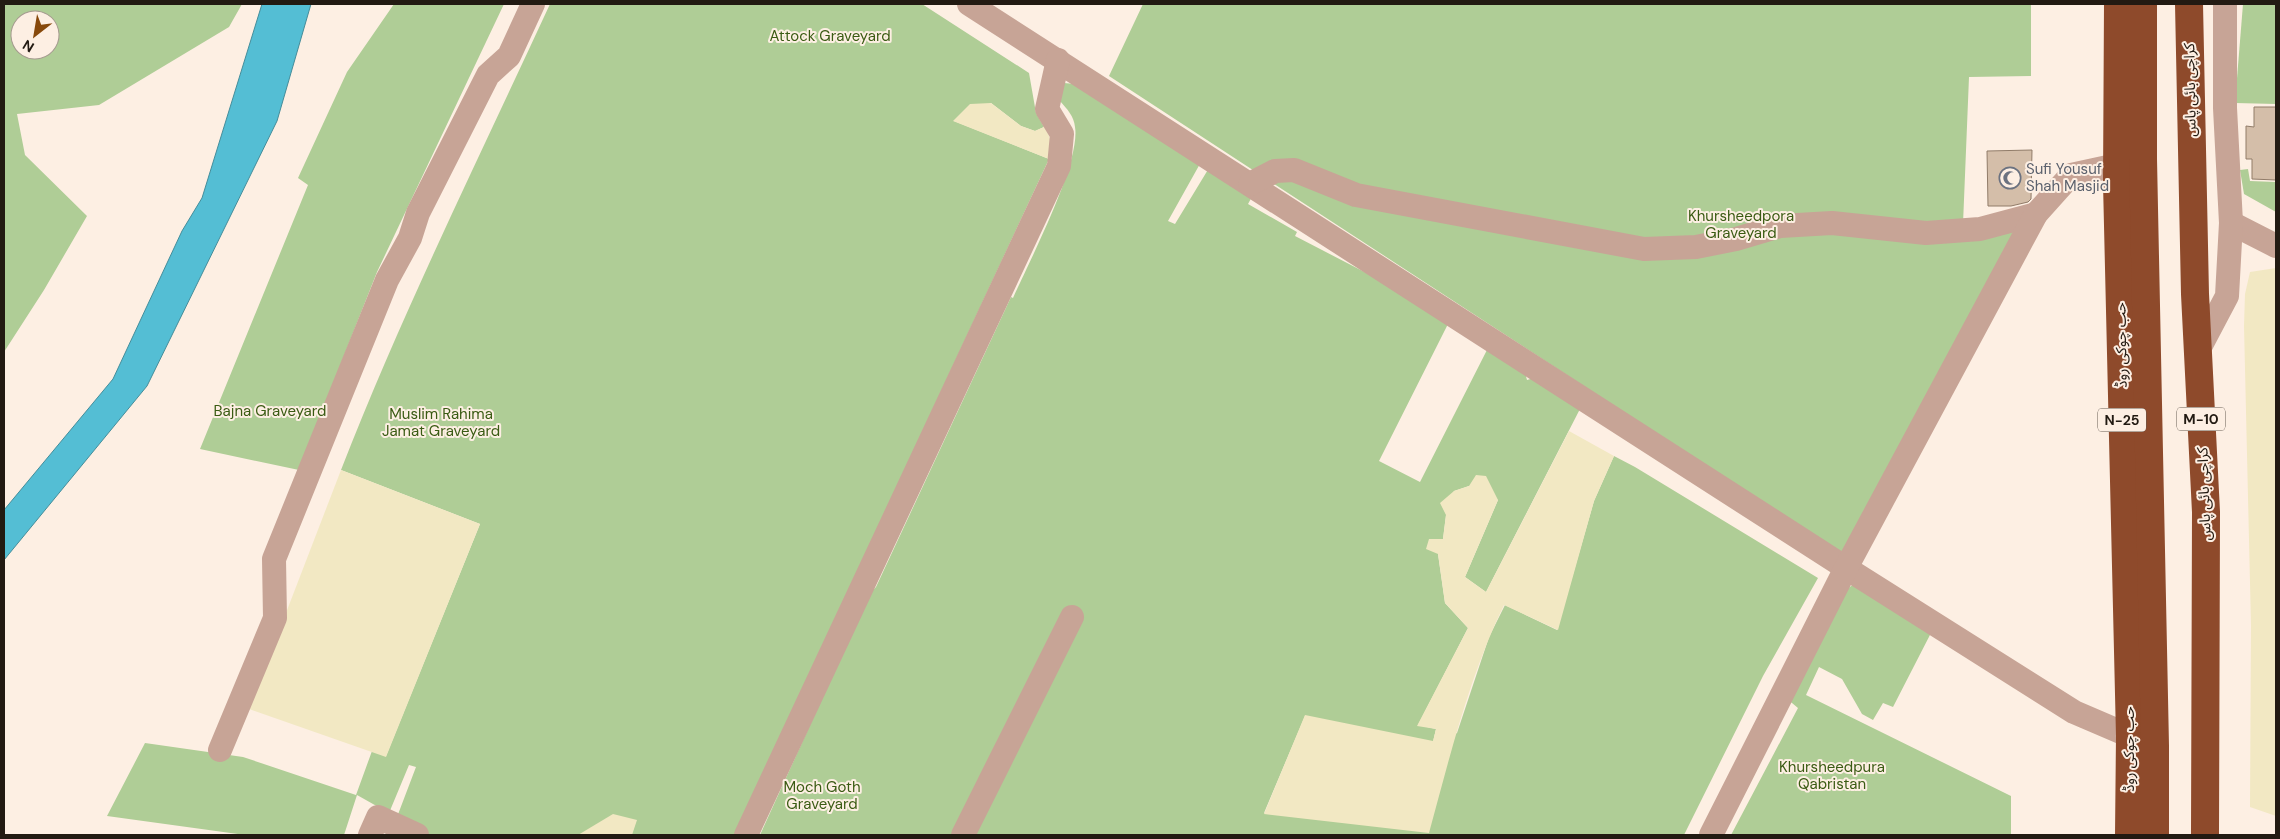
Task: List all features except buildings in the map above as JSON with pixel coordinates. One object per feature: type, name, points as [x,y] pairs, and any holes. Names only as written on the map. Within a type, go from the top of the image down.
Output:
[{"type":"highway","name":"حب چوکی روڈ","points":[[2118,4],[2117,166],[2130,736],[2129,835]]},
{"type":"highway","points":[[2143,4],[2142,158],[2155,736],[2155,835]]},
{"type":"highway","name":"کراچی بائی پاس","points":[[2189,4],[2198,351],[2206,512],[2205,835]]},
{"type":"street","points":[[220,750],[275,618],[274,559],[342,387],[387,280],[410,238],[418,213],[488,75],[509,56],[533,4]]},
{"type":"street","points":[[969,4],[1001,12],[1058,60],[1846,568],[2074,712],[2130,736]]},
{"type":"street","points":[[2198,351],[2227,296],[2231,222],[2225,108],[2225,4]]},
{"type":"street","points":[[746,835],[1059,166],[1062,134],[1047,109],[1058,60]]},
{"type":"street","points":[[1712,835],[1846,568],[2036,214],[2071,175],[2117,166]]},
{"type":"street","points":[[1250,184],[1275,170],[1294,170],[1356,196],[1644,249],[1696,247],[1736,239],[1780,226],[1832,223],[1926,233],[1980,229],[2036,214]]},
{"type":"street","points":[[2231,222],[2276,246]]},
{"type":"street","points":[[963,835],[1072,617]]},
{"type":"street","points":[[370,835],[378,817],[418,835]]},
{"type":"green space","points":[[4,4],[242,4],[229,27],[99,105],[17,114],[25,155],[87,216],[44,290],[4,352]]},
{"type":"green space","name":"Bajna Graveyard","points":[[394,4],[504,4],[377,272],[299,470],[200,449],[308,185],[298,178],[347,72]]},
{"type":"green space","points":[[550,4],[922,4],[1029,73],[1036,113],[1044,127],[1035,131],[1021,126],[991,103],[954,121],[1049,159],[735,835],[417,835],[397,817],[416,767],[409,765],[389,813],[357,795],[344,835],[245,835],[107,816],[145,743],[243,757],[356,795],[372,751],[386,756],[480,524],[341,470],[416,293]]},
{"type":"green space","name":"Khursheedpora Graveyard","points":[[1143,4],[2031,4],[2031,76],[1969,77],[1963,224],[2016,227],[1847,558],[1109,76]]},
{"type":"green space","points":[[2243,4],[2276,4],[2276,104],[2235,103]]},
{"type":"green space","name":"Moch Goth Graveyard","points":[[1064,83],[1075,84],[1201,162],[1168,221],[1175,224],[1209,168],[1254,193],[1248,204],[1297,232],[1295,236],[1378,279],[1449,322],[1379,461],[1420,482],[1489,346],[1524,369],[1527,380],[1537,377],[1581,407],[1486,592],[1465,577],[1498,500],[1469,486],[1454,491],[1446,515],[1443,539],[1438,554],[1445,603],[1468,628],[1418,725],[1436,729],[1433,742],[1305,716],[1264,813],[1457,733],[1489,637],[1505,605],[1557,630],[1594,501],[1614,456],[1818,578],[1763,676],[1684,835],[760,835],[870,593],[876,587],[1052,212],[1070,163],[1075,143],[1073,119],[1060,101]]},
{"type":"green space","points":[[2248,169],[2250,181],[2276,182],[2276,212],[2244,194],[2240,170]]},
{"type":"green space","name":"Khursheedpura Qabristan","points":[[1854,584],[1932,631],[1893,707],[1883,703],[1873,720],[1862,714],[1842,679],[1819,667],[1806,695],[2011,796],[2011,835],[1731,835],[1798,708],[1786,698],[1840,594]]},
{"type":"sand","points":[[991,103],[1021,126],[1035,131],[1044,127],[1050,142],[1049,159],[953,121],[970,104]]},
{"type":"sand","points":[[2276,268],[2276,816],[2250,807],[2251,625],[2244,326],[2245,294],[2250,272]]},
{"type":"sand","points":[[1569,431],[1614,456],[1594,501],[1558,630],[1504,605],[1470,688],[1429,833],[1264,814],[1305,715],[1433,741],[1436,729],[1417,726],[1468,628],[1445,603],[1438,554],[1426,549],[1429,539],[1443,539],[1446,515],[1440,503],[1454,491],[1469,486],[1476,475],[1486,476],[1498,500],[1465,577],[1486,592]]},
{"type":"sand","points":[[341,470],[480,524],[386,757],[249,709]]},
{"type":"sand","points":[[613,814],[637,820],[632,835],[578,835]]},
{"type":"water","points":[[262,4],[311,4],[277,121],[147,386],[4,560],[4,510],[113,379],[182,231],[202,198]]},
{"type":"place","name":"Sufi Yousuf Shah Masjid","points":[[2010,178]]},
{"type":"park label","name":"Attock Graveyard","points":[[830,36]]},
{"type":"park label","name":"Muslim Rahima Jamat Graveyard","points":[[441,422]]}]
